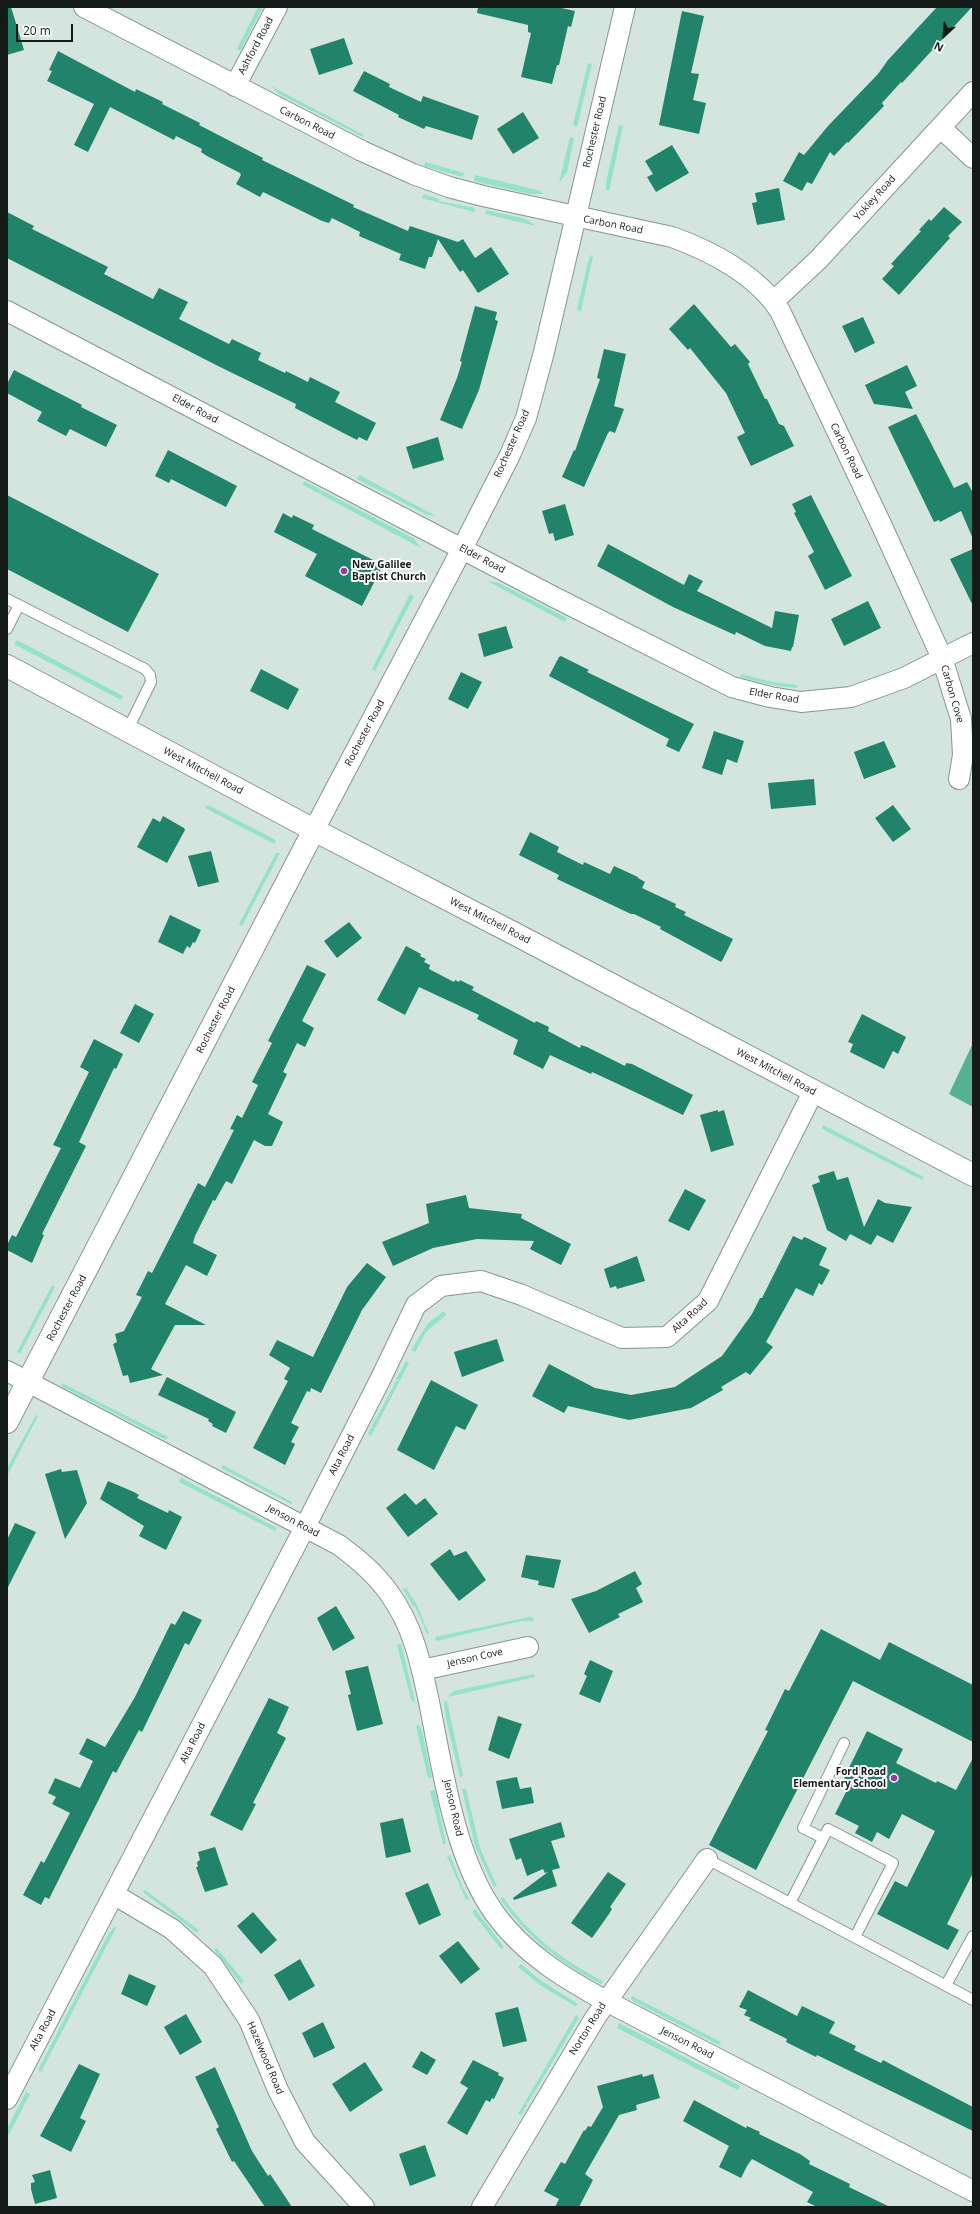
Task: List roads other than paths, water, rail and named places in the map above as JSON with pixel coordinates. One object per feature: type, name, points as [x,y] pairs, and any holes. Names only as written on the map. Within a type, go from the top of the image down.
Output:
[{"type":"main road","name":"West Mitchell Road","points":[[7,666],[314,830],[524,938],[813,1092],[973,1175]]},
{"type":"main road","name":"Rochester Road","points":[[7,1422],[314,830]]},
{"type":"street","name":"Carbon Road","points":[[84,7],[362,151],[418,176],[449,187],[575,217],[650,232],[689,243],[724,260],[774,301],[881,524],[942,658]]},
{"type":"street","name":"Ashford Road","points":[[235,86],[277,7]]},
{"type":"street","name":"Rochester Road","points":[[314,830],[510,455],[526,418],[625,7]]},
{"type":"street","name":"Yokley Road","points":[[774,301],[818,260],[973,92]]},
{"type":"street","points":[[941,128],[973,158]]},
{"type":"street","name":"Elder Road","points":[[7,311],[730,686],[752,693],[802,702],[851,697],[904,678],[973,643]]},
{"type":"street","name":"Carbon Cove","points":[[942,658],[962,719],[963,755],[959,779]]},
{"type":"street","name":"Alta Road","points":[[7,2099],[115,1895],[305,1527],[380,1380],[416,1305],[441,1286],[481,1281],[522,1295],[622,1338],[666,1337],[708,1301],[813,1092]]},
{"type":"street","name":"Jenson Road","points":[[7,1371],[305,1527],[353,1556],[381,1582],[402,1615],[411,1633],[422,1670],[462,1845],[473,1875],[486,1900],[506,1928],[539,1960],[562,1976],[606,2001],[973,2191]]},
{"type":"street","name":"Jenson Cove","points":[[422,1670],[528,1647]]},
{"type":"street","name":"Norton Road","points":[[482,2207],[606,2001],[707,1859]]},
{"type":"street","name":"Hazelwood Road","points":[[115,1895],[172,1929],[213,1966],[249,2020],[278,2090],[305,2142],[364,2207]]},
{"type":"lane","points":[[7,599],[144,669],[150,675],[151,682],[127,730]]},
{"type":"lane","points":[[7,629],[19,605]]},
{"type":"lane","points":[[823,1838],[803,1828],[844,1744]]},
{"type":"lane","points":[[790,1902],[828,1829],[893,1863],[855,1937]]},
{"type":"lane","points":[[707,1859],[973,2000]]},
{"type":"lane","points":[[946,1985],[973,1936]]},
{"type":"place","name":"New Galilee Baptist Church","points":[[344,571]]},
{"type":"place","name":"Ford Road Elementary School","points":[[894,1778]]}]
